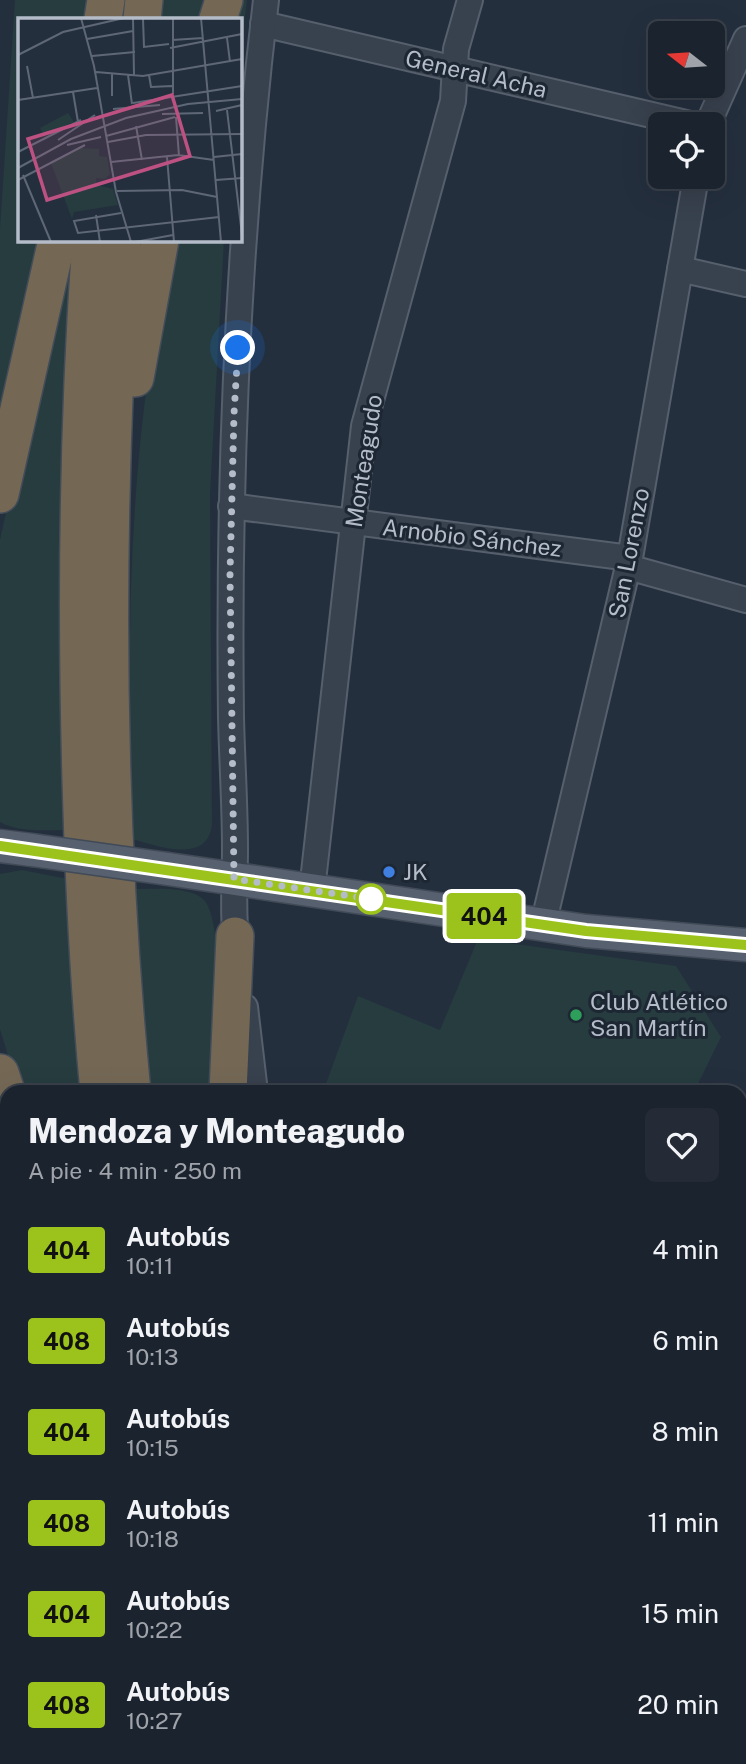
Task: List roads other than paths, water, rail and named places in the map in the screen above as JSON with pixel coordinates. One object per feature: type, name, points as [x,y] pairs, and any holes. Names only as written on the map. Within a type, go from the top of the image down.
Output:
[{"type":"highway","points":[[103,18],[106,0]]},
{"type":"highway","points":[[110,18],[111,0]]},
{"type":"highway","points":[[142,18],[144,0]]},
{"type":"highway","points":[[218,18],[224,0]]},
{"type":"highway","points":[[0,494],[57,242]]},
{"type":"highway","points":[[91,242],[80,459],[78,636],[82,833],[99,1085]]},
{"type":"highway","points":[[122,242],[108,594],[116,869],[131,1085]]},
{"type":"highway","points":[[108,594],[136,370],[160,242]]},
{"type":"highway","points":[[228,1085],[235,936]]},
{"type":"main road","points":[[0,846],[586,931],[746,945]]},
{"type":"street","name":"Monteagudo","points":[[312,890],[364,426],[453,102],[456,48],[470,0]]},
{"type":"street","name":"General Acha","points":[[264,12],[455,68],[648,114]]},
{"type":"street","points":[[254,1085],[235,936],[231,506],[239,326],[264,12]]},
{"type":"street","points":[[713,112],[746,38]]},
{"type":"street","name":"San Lorenzo","points":[[543,925],[629,563],[693,189]]},
{"type":"street","points":[[680,269],[746,284]]},
{"type":"street","name":"Arnobio Sánchez","points":[[231,506],[629,563],[746,600]]},
{"type":"place","name":"JK","points":[[389,872]]},
{"type":"place","name":"Club Atlético San Martín","points":[[576,1015]]}]
